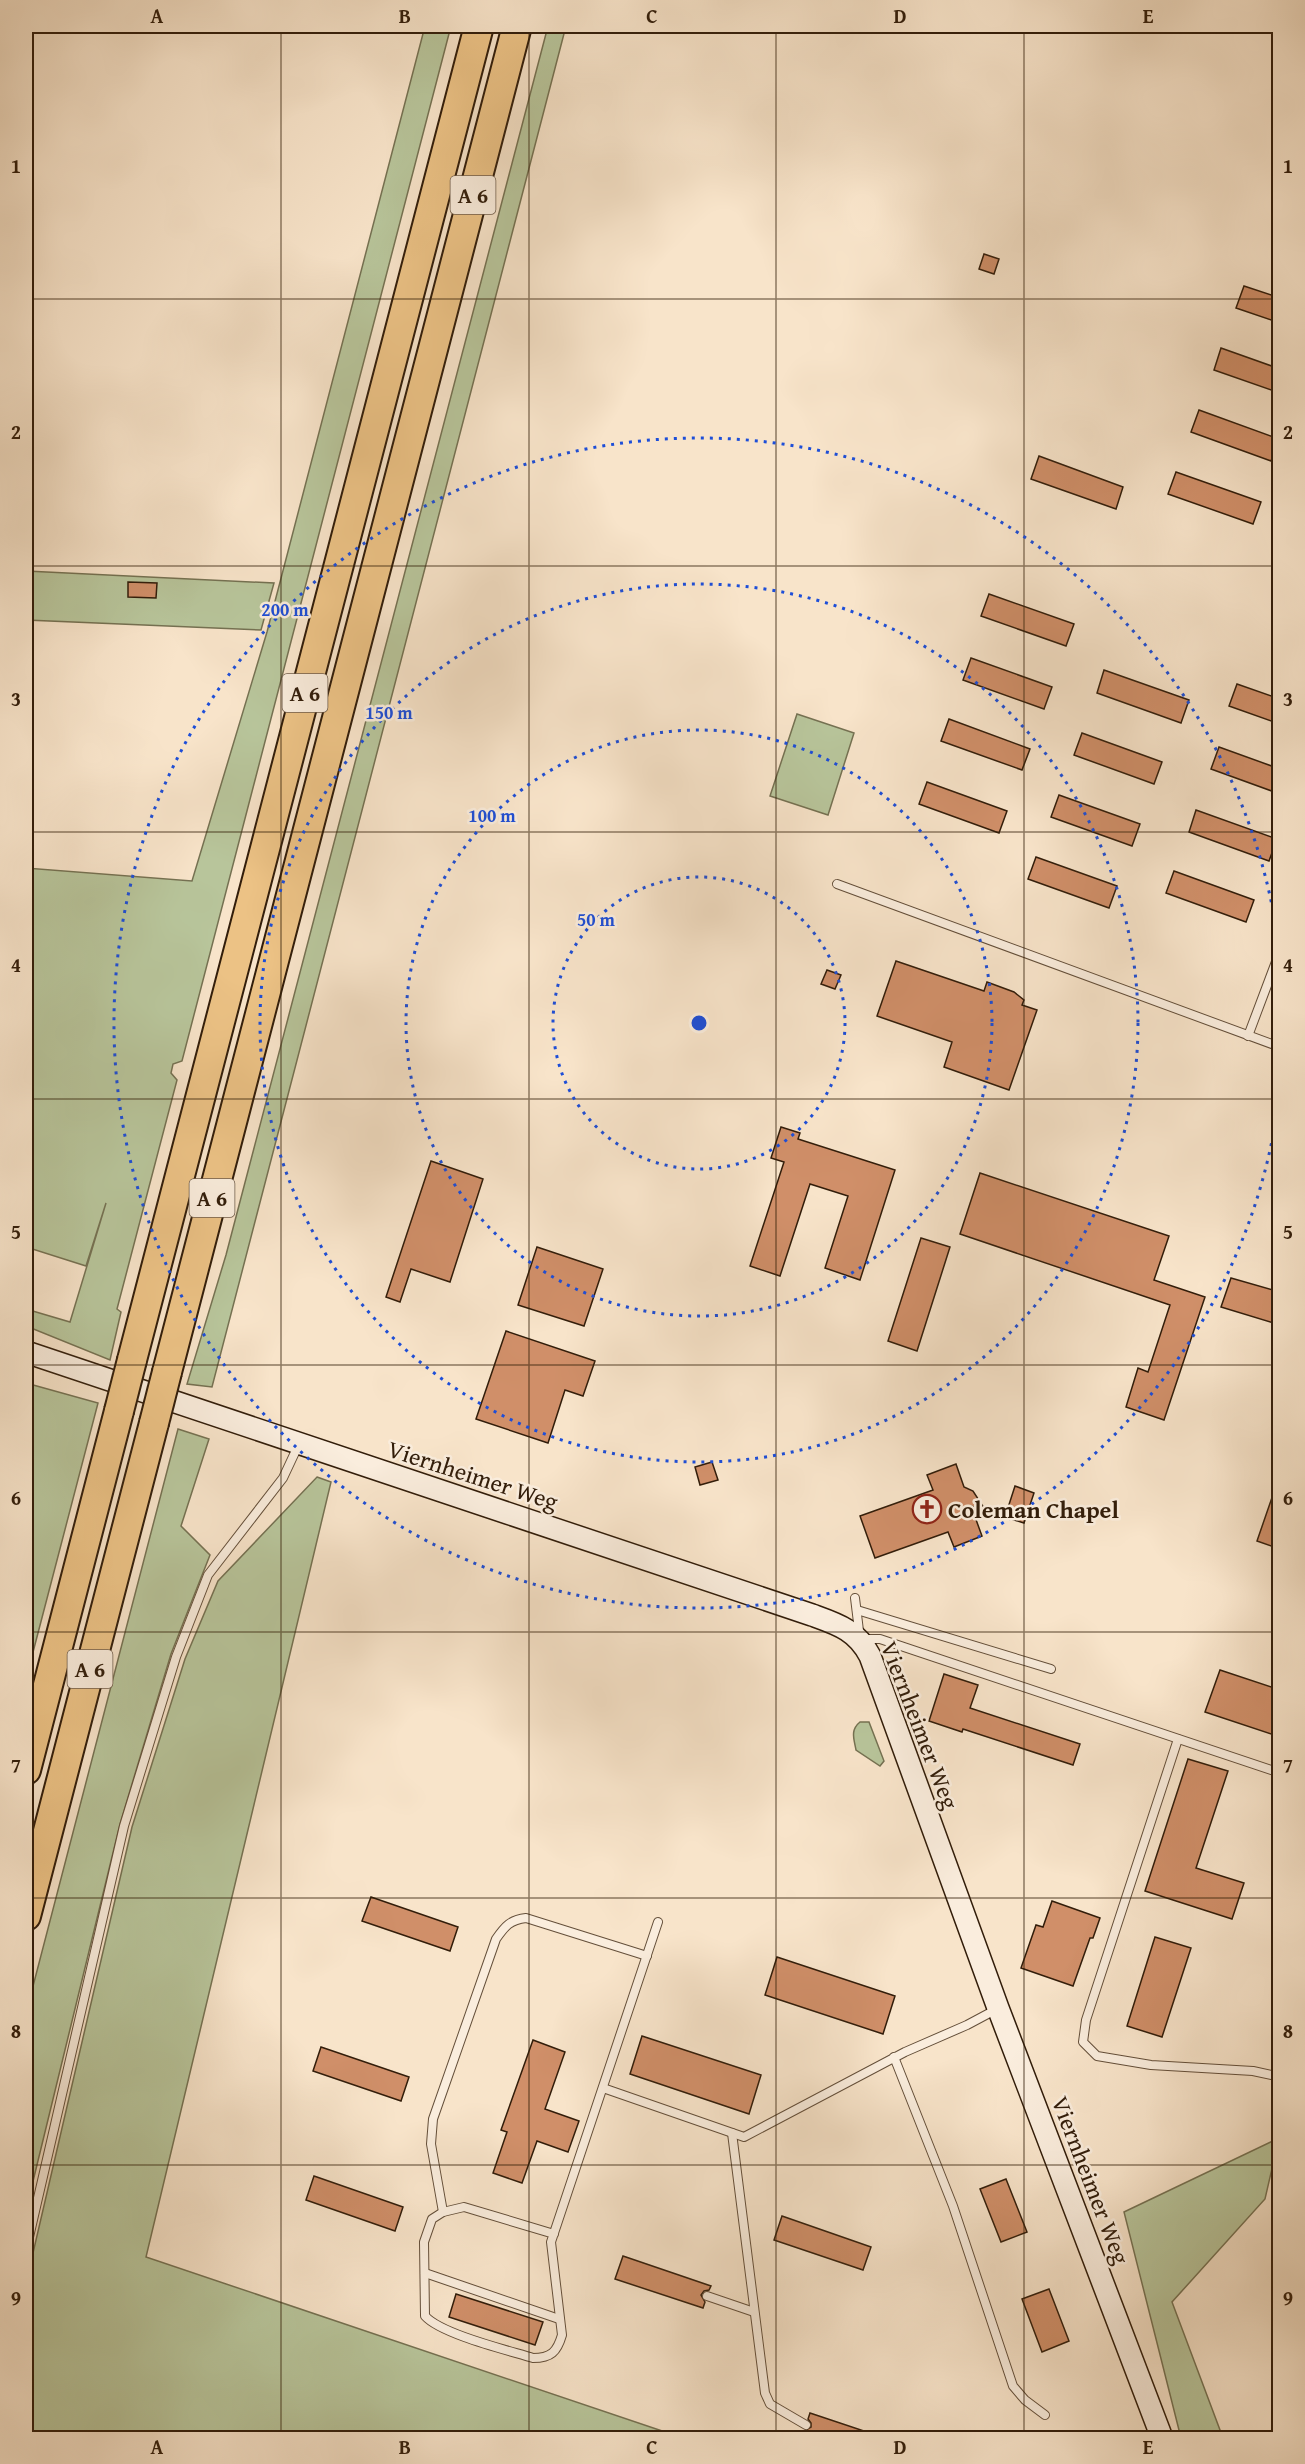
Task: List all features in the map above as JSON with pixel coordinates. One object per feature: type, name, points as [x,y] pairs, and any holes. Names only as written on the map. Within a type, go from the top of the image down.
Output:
[{"type":"highway","name":"A 6","points":[[26,1770],[479,26]]},
{"type":"highway","name":"A 6","points":[[26,1916],[517,26]]},
{"type":"street","name":"Viernheimer Weg","points":[[26,1352],[843,1626],[860,1639],[870,1656],[998,2008],[1162,2439]]},
{"type":"lane","points":[[837,884],[1280,1047]]},
{"type":"lane","points":[[1248,1036],[1280,951]]},
{"type":"lane","points":[[26,2250],[124,1826],[176,1657],[208,1575],[283,1478],[299,1444]]},
{"type":"lane","points":[[855,1598],[860,1639],[880,1639],[1280,1773]]},
{"type":"lane","points":[[857,1610],[1051,1669]]},
{"type":"lane","points":[[1178,1739],[1086,2020],[1083,2042],[1097,2056],[1151,2066],[1253,2071],[1280,2077]]},
{"type":"lane","points":[[443,2212],[431,2144],[433,2119],[496,1939],[505,1925],[514,1919],[526,1918],[647,1956]]},
{"type":"lane","points":[[554,2234],[464,2207],[443,2212],[432,2219],[424,2242],[425,2316],[431,2322],[447,2330],[532,2358],[546,2358],[558,2347],[562,2335],[551,2242],[554,2234],[603,2088],[658,1922]]},
{"type":"lane","points":[[603,2088],[744,2137],[894,2057],[967,2025],[998,2008]]},
{"type":"lane","points":[[894,2057],[953,2206],[1013,2386],[1024,2400],[1045,2415]]},
{"type":"lane","points":[[732,2133],[765,2393],[770,2404],[806,2425]]},
{"type":"lane","points":[[425,2273],[559,2319]]},
{"type":"lane","points":[[707,2296],[754,2312]]},
{"type":"green space","points":[[425,26],[451,26],[182,1061],[173,1064],[171,1073],[177,1080],[117,1309],[121,1312],[110,1360],[26,1326],[26,1309],[70,1322],[106,1203],[86,1266],[26,1247],[26,868],[192,881],[267,632]]},
{"type":"green space","points":[[548,26],[566,26],[212,1387],[187,1384],[226,1255]]},
{"type":"green space","points":[[26,571],[274,583],[261,630],[26,620]]},
{"type":"green space","points":[[797,714],[854,733],[828,815],[770,796]]},
{"type":"green space","points":[[26,1383],[98,1403],[26,1679]]},
{"type":"green space","points":[[178,1429],[209,1439],[181,1526],[210,1555],[171,1654],[120,1824],[26,2210],[26,2013]]},
{"type":"green space","points":[[317,1477],[331,1482],[146,2257],[683,2438],[26,2438],[26,2283],[132,1827],[185,1659],[218,1581]]},
{"type":"green space","points":[[860,1722],[869,1722],[884,1761],[880,1766],[856,1750],[854,1731]]},
{"type":"green space","points":[[1279,2138],[1265,2199],[1172,2302],[1223,2438],[1181,2438],[1124,2212]]},
{"type":"building","points":[[984,254],[999,259],[994,274],[979,269]]},
{"type":"building","points":[[1244,286],[1280,298],[1280,323],[1236,308]]},
{"type":"building","points":[[1221,348],[1280,369],[1280,393],[1214,370]]},
{"type":"building","points":[[1199,410],[1279,439],[1271,461],[1191,432]]},
{"type":"building","points":[[1039,456],[1123,487],[1116,509],[1031,479]]},
{"type":"building","points":[[1176,472],[1261,502],[1253,524],[1168,494]]},
{"type":"building","points":[[128,582],[157,583],[156,598],[128,597]]},
{"type":"building","points":[[989,594],[1074,624],[1066,646],[981,616]]},
{"type":"building","points":[[971,658],[1052,687],[1044,709],[963,680]]},
{"type":"building","points":[[1104,670],[1189,700],[1181,723],[1097,693]]},
{"type":"building","points":[[1237,684],[1280,699],[1280,724],[1229,706]]},
{"type":"building","points":[[949,719],[1030,749],[1022,770],[941,741]]},
{"type":"building","points":[[1082,733],[1162,762],[1154,784],[1074,755]]},
{"type":"building","points":[[1219,747],[1280,769],[1280,794],[1211,769]]},
{"type":"building","points":[[927,782],[1007,811],[999,833],[919,804]]},
{"type":"building","points":[[1059,795],[1140,824],[1132,846],[1051,817]]},
{"type":"building","points":[[1196,810],[1277,839],[1269,861],[1189,832]]},
{"type":"building","points":[[1036,857],[1117,886],[1109,908],[1028,879]]},
{"type":"building","points":[[1174,871],[1254,900],[1246,922],[1166,893]]},
{"type":"building","points":[[896,961],[984,991],[987,982],[1014,992],[1024,1000],[1022,1005],[1037,1010],[1009,1090],[944,1067],[952,1042],[877,1016]]},
{"type":"building","points":[[827,970],[841,975],[835,989],[821,984]]},
{"type":"building","points":[[781,1127],[800,1133],[798,1139],[895,1170],[860,1280],[825,1268],[848,1196],[810,1184],[780,1276],[750,1266],[784,1162],[771,1158]]},
{"type":"building","points":[[431,1161],[483,1179],[450,1282],[411,1269],[400,1302],[386,1297]]},
{"type":"building","points":[[980,1173],[1169,1236],[1154,1280],[1205,1297],[1164,1420],[1126,1407],[1138,1368],[1148,1372],[1170,1305],[960,1234]]},
{"type":"building","points":[[921,1238],[950,1247],[917,1351],[888,1341]]},
{"type":"building","points":[[537,1247],[603,1269],[584,1326],[518,1305]]},
{"type":"building","points":[[1231,1278],[1280,1292],[1280,1325],[1221,1307]]},
{"type":"building","points":[[506,1331],[595,1361],[583,1396],[565,1390],[548,1443],[476,1419]]},
{"type":"building","points":[[712,1462],[718,1480],[700,1485],[695,1467]]},
{"type":"building","name":"Coleman Chapel","points":[[956,1464],[964,1487],[973,1491],[986,1511],[971,1506],[982,1536],[954,1547],[948,1532],[875,1558],[860,1516],[933,1490],[927,1475]]},
{"type":"building","points":[[1277,1483],[1280,1484],[1280,1549],[1257,1541]]},
{"type":"building","points":[[1015,1486],[1034,1493],[1024,1523],[1005,1517]]},
{"type":"building","points":[[1220,1670],[1280,1690],[1280,1737],[1205,1712]]},
{"type":"building","points":[[944,1674],[978,1685],[970,1708],[1080,1744],[1073,1765],[963,1729],[962,1732],[929,1721]]},
{"type":"building","points":[[1188,1759],[1228,1771],[1196,1868],[1244,1883],[1232,1919],[1145,1891]]},
{"type":"building","points":[[371,1897],[458,1927],[450,1951],[362,1921]]},
{"type":"building","points":[[1052,1901],[1100,1918],[1093,1938],[1090,1938],[1073,1986],[1021,1968],[1036,1925],[1043,1927]]},
{"type":"building","points":[[1155,1937],[1191,1948],[1162,2037],[1127,2026]]},
{"type":"building","points":[[777,1957],[895,1996],[883,2034],[765,1995]]},
{"type":"building","points":[[642,2036],[761,2075],[749,2114],[630,2074]]},
{"type":"building","points":[[533,2040],[565,2052],[545,2109],[579,2121],[568,2152],[537,2141],[522,2183],[493,2173],[507,2132],[501,2130]]},
{"type":"building","points":[[321,2047],[409,2077],[401,2101],[313,2071]]},
{"type":"building","points":[[314,2176],[403,2207],[395,2231],[306,2200]]},
{"type":"building","points":[[1006,2179],[1027,2232],[1001,2242],[980,2189]]},
{"type":"building","points":[[782,2216],[871,2247],[863,2270],[774,2240]]},
{"type":"building","points":[[623,2256],[711,2286],[701,2295],[705,2302],[703,2308],[615,2279]]},
{"type":"building","points":[[1049,2289],[1069,2341],[1042,2352],[1022,2299]]},
{"type":"building","points":[[456,2294],[543,2322],[535,2345],[449,2317]]},
{"type":"building","points":[[810,2413],[879,2436],[879,2439],[802,2439],[804,2431],[811,2427],[808,2419]]},
{"type":"place","name":"Coleman Chapel","points":[[927,1509]]}]
